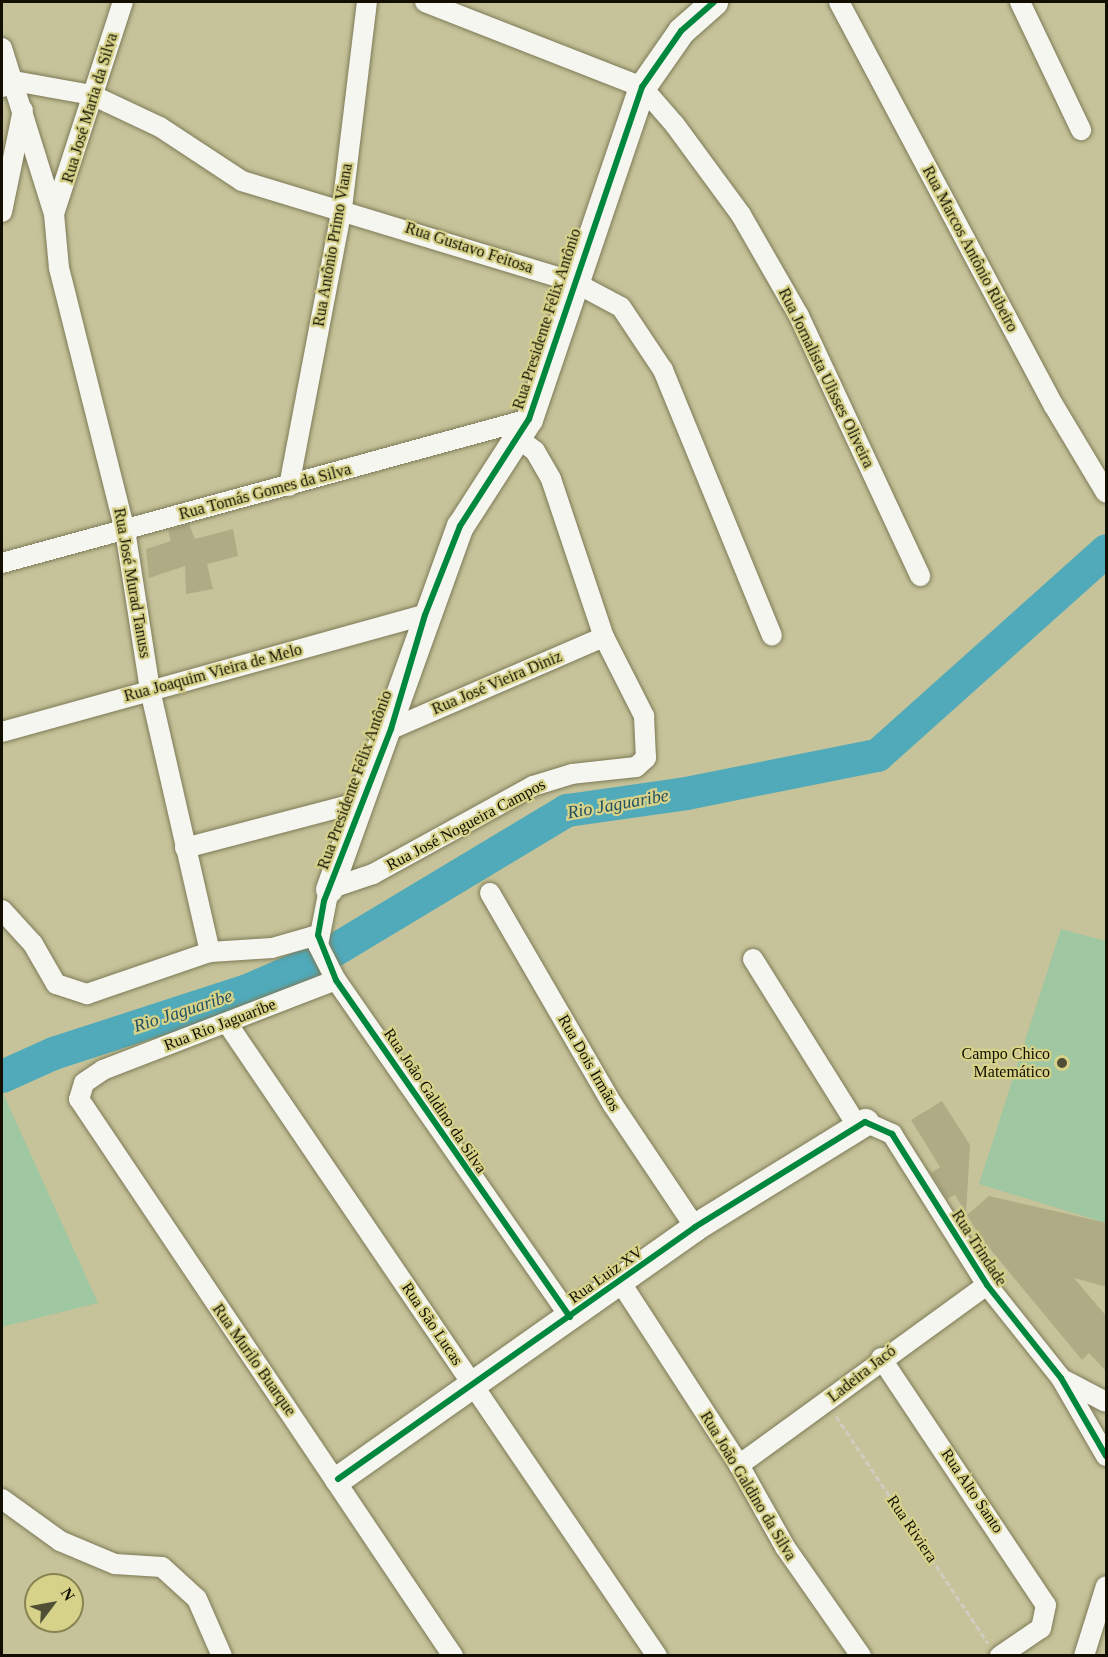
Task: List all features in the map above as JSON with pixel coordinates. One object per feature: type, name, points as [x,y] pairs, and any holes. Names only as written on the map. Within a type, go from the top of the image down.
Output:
[{"type":"street","name":"Rua José Maria da Silva","points":[[54,214],[123,2]]},
{"type":"street","name":"Rua Antônio Primo Viana","points":[[289,486],[342,208],[367,2]]},
{"type":"street","points":[[425,2],[642,87]]},
{"type":"street","name":"Rua Marcos Antônio Ribeiro","points":[[840,2],[1054,406],[1107,492]]},
{"type":"street","points":[[1020,2],[1081,130]]},
{"type":"street","name":"Rua Presidente Félix Antônio","points":[[329,889],[360,802],[391,729],[425,615],[460,525],[524,429],[572,280],[642,87],[702,5]]},
{"type":"street","name":"Rua José Murad Tanuss","points":[[2,48],[8,84],[23,110],[54,214],[74,336],[125,530],[150,690],[184,848],[210,952]]},
{"type":"street","name":"Rua Gustavo Feitosa","points":[[8,84],[92,95],[160,127],[242,181],[342,208],[572,280],[621,307],[663,370],[772,636]]},
{"type":"street","name":"Rua Jornalista Ulisses Oliveira","points":[[642,87],[741,215],[800,316],[920,576]]},
{"type":"street","points":[[2,212],[23,110]]},
{"type":"street","name":"Rua Tomás Gomes da Silva","points":[[2,563],[289,486],[524,429]]},
{"type":"street","name":"Rua José Nogueira Campos","points":[[329,889],[373,874],[533,786],[572,774],[642,764],[647,749],[644,716],[604,637],[551,479],[524,429]]},
{"type":"street","name":"Rua Joaquim Vieira de Melo","points":[[2,732],[425,615]]},
{"type":"street","name":"Rua José Vieira Diniz","points":[[391,729],[604,637]]},
{"type":"street","points":[[184,848],[360,802]]},
{"type":"street","points":[[2,910],[33,944],[45,972],[70,992],[111,989],[210,952],[272,948],[318,940],[329,889]]},
{"type":"street","name":"Rua Dois Irmãos","points":[[490,894],[613,1105],[695,1227]]},
{"type":"street","name":"Rua João Galdino da Silva","points":[[318,940],[333,975],[570,1317]]},
{"type":"street","points":[[753,959],[861,1124]]},
{"type":"street","name":"Rua Rio Jaguaribe","points":[[103,1070],[227,1023],[333,975]]},
{"type":"street","name":"Rua São Lucas","points":[[227,1023],[657,1656]]},
{"type":"street","name":"Rua Murilo Buarque","points":[[103,1070],[80,1090],[82,1110],[338,1479],[453,1656]]},
{"type":"street","name":"Rua Luiz XV","points":[[338,1479],[621,1283],[695,1227],[861,1124]]},
{"type":"street","name":"Rua Trindade","points":[[861,1124],[892,1134],[987,1285],[1061,1378],[1107,1456]]},
{"type":"street","name":"Rua João Galdino da Silva","points":[[621,1283],[739,1465],[784,1547],[861,1656]]},
{"type":"street","name":"Ladeira Jacó","points":[[739,1465],[827,1402],[881,1358],[987,1285]]},
{"type":"street","name":"Rua Alto Santo","points":[[881,1358],[1038,1589],[1048,1615],[1041,1628],[995,1651]]},
{"type":"street","points":[[1061,1378],[1107,1402]]},
{"type":"street","points":[[2,1499],[60,1541],[115,1563],[162,1567],[197,1599],[222,1656]]},
{"type":"street","points":[[1084,1656],[1107,1586]]},
{"type":"green space","name":"Campo Chico Matemático","points":[[1061,929],[1106,941],[1106,1223],[979,1184]]},
{"type":"green space","points":[[2,1091],[98,1303],[2,1327]]},
{"type":"building","points":[[189,524],[195,539],[233,529],[238,556],[207,564],[213,589],[186,594],[185,566],[149,578],[146,549],[171,541],[168,530]]},
{"type":"building","points":[[942,1101],[970,1145],[966,1213],[955,1195],[947,1199],[931,1173],[940,1167],[911,1120]]},
{"type":"building","points":[[989,1196],[1107,1223],[1107,1287],[1074,1278],[1107,1317],[1107,1372],[1089,1353],[1082,1360],[981,1238],[967,1215]]},
{"type":"waterway","name":"Rio Jaguaribe","points":[[2,1076],[53,1053],[247,990],[322,957],[567,810],[686,793],[877,755],[1106,550]]},
{"type":"cycle path","points":[[570,1317],[336,980],[318,935],[324,901],[391,729],[425,615],[460,526],[529,419],[642,87],[681,31],[714,2]]},
{"type":"cycle path","points":[[338,1479],[695,1227],[865,1122],[892,1134],[987,1285],[1061,1378],[1106,1456]]},
{"type":"place","name":"Campo Chico Matemático","points":[[1062,1063]]}]
